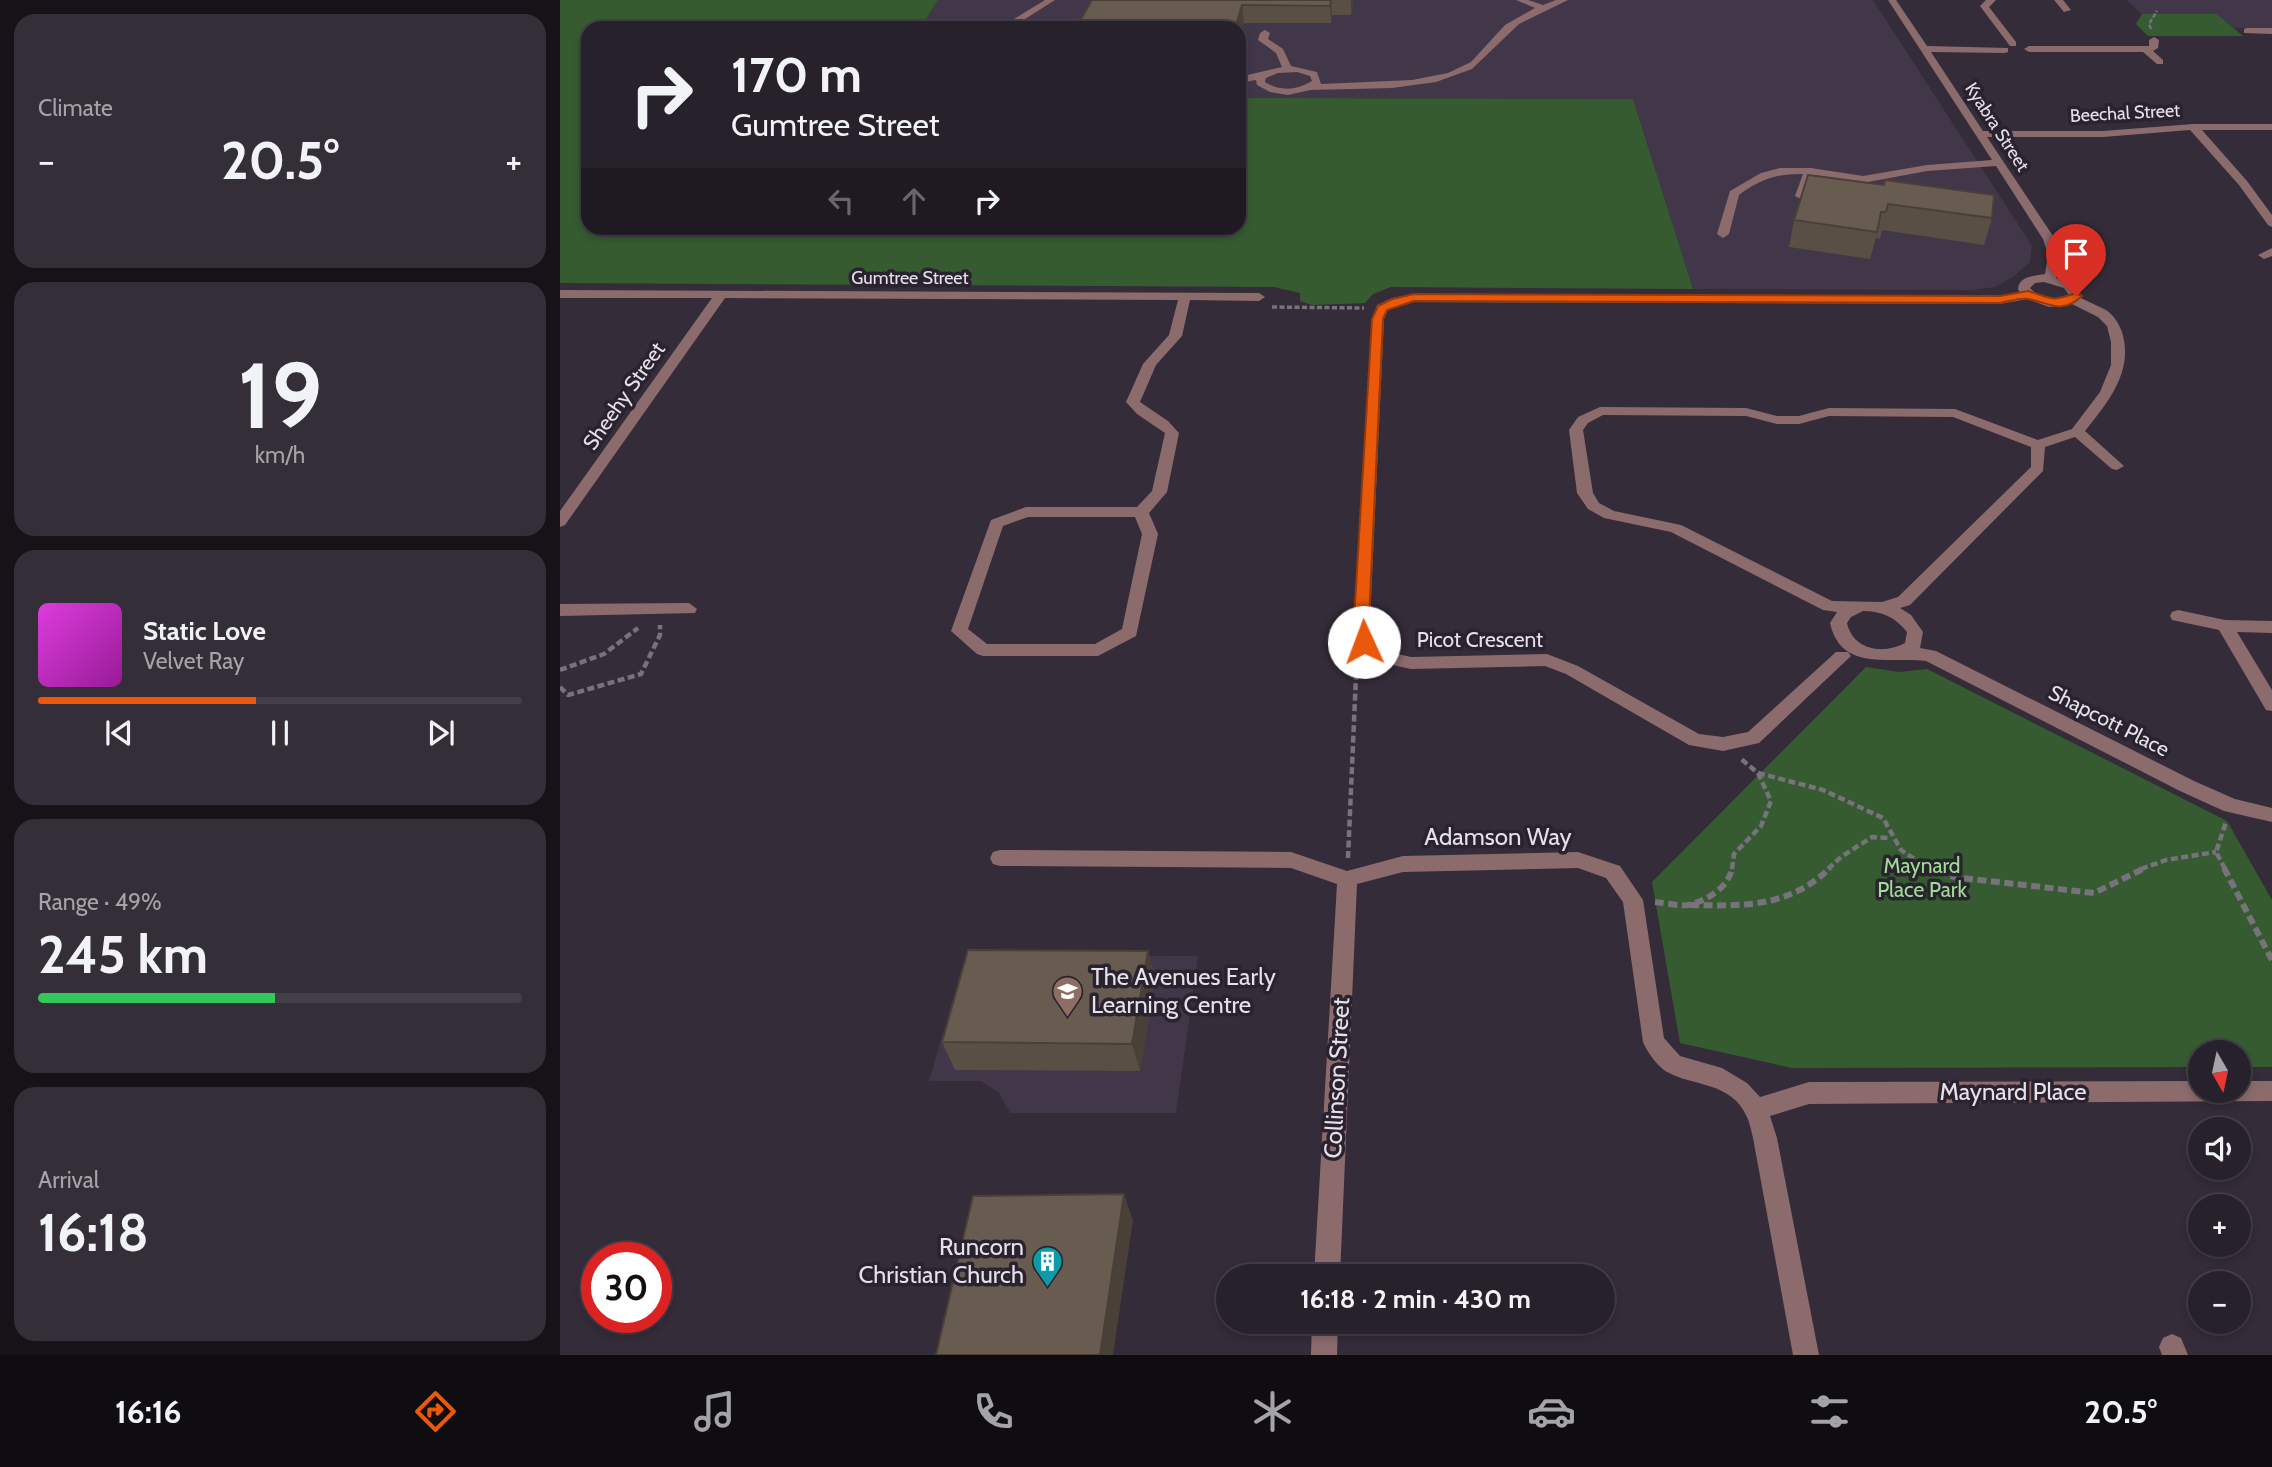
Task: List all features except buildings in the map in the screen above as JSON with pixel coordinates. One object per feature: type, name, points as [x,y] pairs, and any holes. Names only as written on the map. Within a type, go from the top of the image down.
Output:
[{"type":"street","points":[[1016,21],[1051,0]]},
{"type":"street","points":[[1520,0],[1542,8]]},
{"type":"street","points":[[1246,81],[1262,80],[1282,91],[1311,87],[1421,82],[1469,67],[1482,58],[1503,32],[1542,8],[1564,0]]},
{"type":"street","name":"Kyabra Street","points":[[1892,0],[2049,239],[2053,255],[2050,279]]},
{"type":"street","points":[[1987,0],[1984,6],[2009,47]]},
{"type":"street","points":[[2058,0],[2067,10]]},
{"type":"street","points":[[2247,31],[2272,31]]},
{"type":"street","points":[[1265,33],[1263,40],[1276,46],[1284,57],[1287,69]]},
{"type":"street","points":[[1923,49],[2145,49],[2153,48],[2154,40]]},
{"type":"street","points":[[2145,49],[2160,62]]},
{"type":"street","points":[[1262,80],[1271,71],[1287,69],[1305,70],[1316,75],[1366,84]]},
{"type":"street","points":[[1311,87],[1317,82],[1316,75]]},
{"type":"street","points":[[2193,127],[2243,183],[2272,223]]},
{"type":"street","name":"Beechal Street","points":[[1979,134],[2103,134],[2193,127],[2272,127]]},
{"type":"street","points":[[1723,234],[1731,198],[1745,184],[1771,172],[1809,172],[1863,179],[1927,168],[1999,163]]},
{"type":"street","points":[[1801,196],[1809,172]]},
{"type":"street","points":[[1856,202],[1863,179]]},
{"type":"street","points":[[2028,295],[2024,289],[2026,282],[2050,279],[2073,289],[2076,293],[2074,300]]},
{"type":"street","name":"Gumtree Street","points":[[560,294],[1185,297],[1260,302]]},
{"type":"street","name":"Sheehy Street","points":[[560,522],[722,294]]},
{"type":"street","points":[[1380,656],[1364,642],[1362,620],[1378,319],[1382,308],[1396,301],[1414,298],[2000,300],[2028,295],[2054,303],[2074,300],[2103,314],[2113,325],[2118,342],[2118,365],[2107,393],[2077,432],[2038,445],[1955,413],[1829,412],[1799,420],[1777,420],[1746,412],[1600,411],[1583,420],[1576,430],[1585,493],[1592,506],[1609,515],[1675,528],[1840,611],[1872,605],[1904,609]]},
{"type":"street","points":[[1140,512],[1150,534],[1130,632],[1098,650],[982,650],[959,631],[996,523],[1026,512],[1140,512],[1159,492],[1172,433],[1165,423],[1140,414],[1133,402],[1150,364],[1175,336],[1185,297]]},
{"type":"street","points":[[2077,432],[2117,466]]},
{"type":"street","points":[[1904,609],[2038,468],[2038,445]]},
{"type":"street","points":[[560,610],[689,609]]},
{"type":"street","points":[[1840,611],[1838,626],[1844,649],[1886,657],[1911,646],[1911,624],[1904,609]]},
{"type":"street","points":[[2178,617],[2225,626],[2272,627]]},
{"type":"street","points":[[2225,626],[2272,705]]},
{"type":"street","name":"Shapcott Place","points":[[1911,646],[2187,786],[2231,806],[2272,815]]},
{"type":"street","name":"Picot Crescent","points":[[1380,656],[1410,663],[1547,660],[1572,670],[1695,740],[1723,744],[1753,738],[1844,649]]},
{"type":"street","points":[[1000,858],[1291,860],[1348,879]]},
{"type":"street","name":"Adamson Way","points":[[1348,879],[1403,864],[1578,860],[1613,872],[1633,900],[1654,1042],[1673,1064],[1714,1075],[1739,1090],[1756,1109]]},
{"type":"street","name":"Collinson Street","points":[[1328,1264],[1348,879]]},
{"type":"street","name":"Maynard Place","points":[[1756,1109],[1809,1093],[2272,1091]]},
{"type":"street","points":[[1756,1109],[1765,1138],[1806,1355]]},
{"type":"street","points":[[1324,1355],[1325,1334]]},
{"type":"path","points":[[1260,302],[1382,308]]},
{"type":"path","points":[[560,670],[604,654],[660,610]]},
{"type":"path","points":[[560,687],[568,695],[641,674],[660,635],[660,610]]},
{"type":"path","points":[[1348,879],[1356,676],[1380,656]]},
{"type":"path","points":[[1687,905],[1714,895],[1731,875],[1734,854],[1761,826],[1771,801],[1759,773],[1723,744]]},
{"type":"path","points":[[1759,773],[1788,778],[1858,804],[1883,818],[1889,838],[1920,865],[1937,874],[2094,893],[2149,865],[2173,857],[2216,852]]},
{"type":"path","points":[[2231,806],[2216,852],[2272,960]]},
{"type":"path","points":[[1633,900],[1742,906],[1780,900],[1818,879],[1841,857],[1872,837],[1889,838]]},
{"type":"shaded area","points":[[938,0],[1873,0],[2032,246],[2030,262],[1995,287],[1971,290],[1693,289],[1633,99],[1246,98],[1246,21],[924,21]]},
{"type":"shaded area","points":[[2127,0],[2272,0],[2272,28],[2234,28],[2217,14],[2142,14]]},
{"type":"shaded area","name":"The Avenues Early Learning Centre","points":[[966,955],[1198,956],[1176,1113],[1010,1113],[999,1093],[981,1081],[929,1081]]},
{"type":"green space","points":[[560,0],[938,0],[924,21],[581,21],[581,235],[1246,235],[1246,98],[1633,99],[1693,289],[1391,287],[1373,294],[1365,303],[1312,305],[1300,301],[1300,293],[1274,287],[560,283]]},
{"type":"green space","points":[[2142,14],[2217,14],[2243,36],[2148,36],[2136,24]]},
{"type":"green space","name":"Maynard Place Park","points":[[1866,667],[1899,672],[1927,669],[2227,821],[2272,900],[2272,1067],[2251,1067],[2251,1040],[2188,1040],[2188,1067],[1792,1068],[1680,1043],[1652,882]]},
{"type":"place","name":"The Avenues Early Learning Centre","points":[[1068,1018]]},
{"type":"place","name":"Runcorn Christian Church","points":[[1047,1288]]},
{"type":"route","points":[[1364,642],[1362,620],[1378,319],[1382,308],[1396,301],[1414,298],[2000,300],[2028,295],[2046,302],[2062,303],[2074,300],[2076,296]]}]
